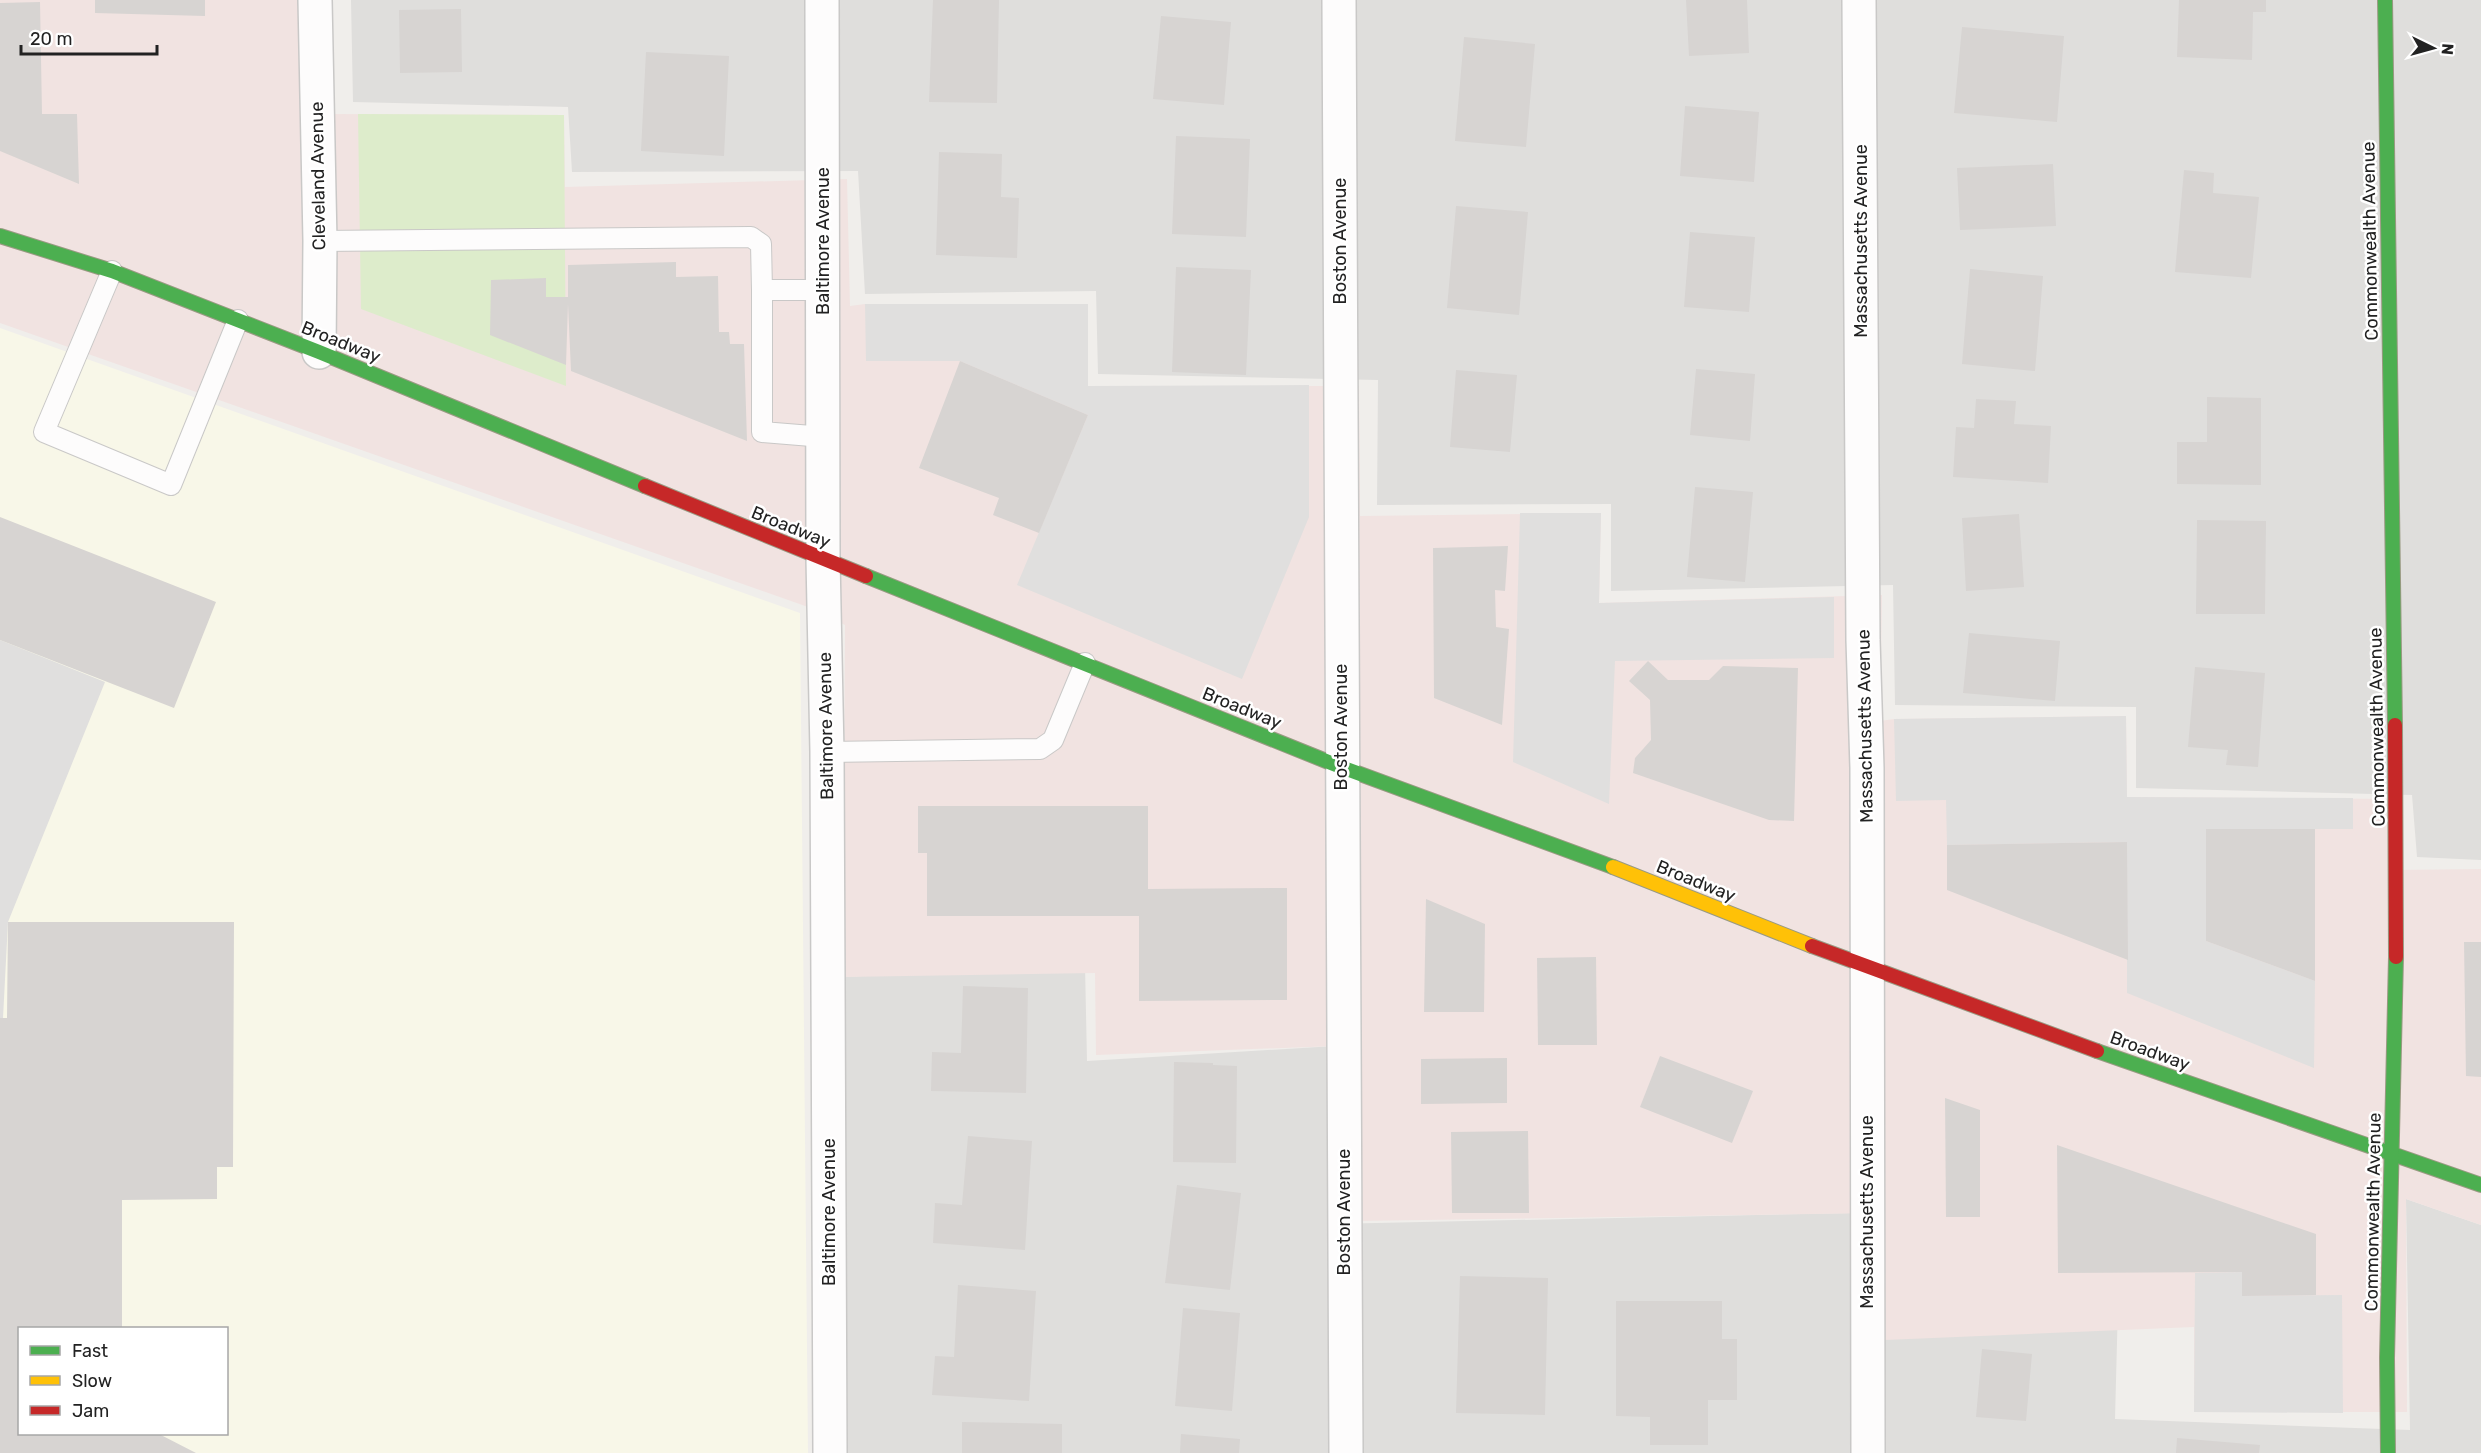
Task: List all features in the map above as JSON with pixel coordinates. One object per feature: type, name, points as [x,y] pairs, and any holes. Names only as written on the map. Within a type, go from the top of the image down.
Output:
[{"type":"main road","name":"Commonwealth Avenue","points":[[2385,0],[2397,881],[2387,1358],[2388,1453]]},
{"type":"main road","name":"Broadway","points":[[0,236],[112,271],[319,352],[823,559],[1341,767],[1546,841],[1867,968],[2163,1075],[2481,1185]]},
{"type":"street","name":"Cleveland Avenue","points":[[315,0],[320,241],[319,352]]},
{"type":"street","name":"Baltimore Avenue","points":[[822,0],[823,559],[827,752],[830,1453]]},
{"type":"street","name":"Boston Avenue","points":[[1339,0],[1346,1453]]},
{"type":"street","name":"Massachusetts Avenue","points":[[1859,0],[1867,968],[1868,1453]]},
{"type":"lane","points":[[320,241],[751,237],[761,244],[762,432],[824,438]]},
{"type":"lane","points":[[112,271],[44,432],[171,485],[238,320]]},
{"type":"lane","points":[[762,290],[823,290]]},
{"type":"lane","points":[[827,752],[1040,749],[1053,740],[1085,663]]},
{"type":"shaded area","points":[[0,0],[327,0],[328,114],[564,115],[565,187],[847,179],[850,306],[865,304],[1088,304],[1088,386],[1359,386],[1360,516],[1601,513],[1599,603],[1882,595],[1880,721],[2126,716],[2127,797],[2397,799],[2394,870],[2481,869],[2481,1225],[2406,1199],[2407,1412],[2194,1412],[2194,1327],[1885,1340],[1882,1213],[1354,1221],[1361,1045],[1096,1055],[1095,973],[843,977],[845,625],[808,607],[0,323]]},
{"type":"shaded area","points":[[351,0],[2481,0],[2481,860],[2417,857],[2412,795],[2136,788],[2136,707],[1895,705],[1893,585],[1611,591],[1611,504],[1377,505],[1378,380],[1098,374],[1096,291],[865,294],[858,171],[572,172],[568,107],[353,102]]},
{"type":"shaded area","points":[[865,304],[1088,304],[1088,386],[1309,385],[1309,517],[1242,679],[1017,585],[1088,415],[960,361],[866,361]]},
{"type":"shaded area","points":[[0,328],[800,613],[808,1453],[0,1453]]},
{"type":"shaded area","points":[[1520,513],[1601,513],[1599,603],[1834,597],[1834,658],[1615,661],[1609,804],[1513,762]]},
{"type":"shaded area","points":[[0,640],[105,682],[8,922],[3,1018],[0,1018]]},
{"type":"shaded area","points":[[2126,716],[2127,797],[2353,798],[2353,829],[2206,829],[2206,941],[2315,981],[2314,1068],[2127,993],[2127,842],[1947,845],[1946,800],[1896,801],[1894,719]]},
{"type":"shaded area","points":[[1085,965],[1087,1061],[1334,1046],[1330,1224],[1896,1212],[2118,1304],[2115,1419],[2410,1430],[2406,1199],[2481,1225],[2481,1453],[840,1453],[843,977]]},
{"type":"shaded area","points":[[2242,1272],[2242,1296],[2342,1295],[2343,1413],[2194,1412],[2195,1273]]},
{"type":"green space","points":[[358,114],[564,115],[566,386],[361,309]]},
{"type":"building","points":[[95,0],[205,0],[205,16],[95,13]]},
{"type":"building","points":[[933,0],[999,0],[997,103],[929,102]]},
{"type":"building","points":[[1686,0],[1747,0],[1749,53],[1689,56]]},
{"type":"building","points":[[2179,0],[2266,0],[2266,12],[2253,12],[2252,60],[2177,57]]},
{"type":"building","points":[[40,2],[42,114],[77,114],[79,184],[0,151],[0,3]]},
{"type":"building","points":[[461,9],[462,72],[400,73],[399,10]]},
{"type":"building","points":[[1161,16],[1231,22],[1224,105],[1153,99]]},
{"type":"building","points":[[1962,27],[2064,36],[2057,122],[1954,113]]},
{"type":"building","points":[[1464,37],[1535,44],[1526,147],[1455,141]]},
{"type":"building","points":[[646,52],[729,56],[724,156],[641,151]]},
{"type":"building","points":[[1685,106],[1759,112],[1754,182],[1680,176]]},
{"type":"building","points":[[1176,136],[1250,139],[1246,237],[1172,234]]},
{"type":"building","points":[[939,152],[1002,154],[1001,197],[1019,198],[1017,258],[936,255]]},
{"type":"building","points":[[2053,164],[2056,226],[1960,230],[1957,168]]},
{"type":"building","points":[[2184,170],[2214,173],[2213,193],[2259,197],[2251,278],[2175,272]]},
{"type":"building","points":[[1456,206],[1528,212],[1519,315],[1447,308]]},
{"type":"building","points":[[1690,232],[1755,237],[1749,312],[1684,307]]},
{"type":"building","points":[[676,262],[676,277],[718,276],[719,332],[729,332],[730,344],[744,344],[747,441],[571,371],[568,304],[566,365],[490,335],[491,280],[546,278],[546,297],[568,297],[568,265]]},
{"type":"building","points":[[1176,267],[1251,270],[1246,375],[1172,372]]},
{"type":"building","points":[[1970,269],[2043,276],[2035,371],[1962,364]]},
{"type":"building","points":[[960,361],[1088,415],[1039,533],[993,515],[999,498],[919,468]]},
{"type":"building","points":[[1696,369],[1755,374],[1750,441],[1690,435]]},
{"type":"building","points":[[1456,370],[1517,375],[1510,452],[1450,447]]},
{"type":"building","points":[[2207,397],[2261,398],[2261,485],[2177,484],[2177,442],[2207,442]]},
{"type":"building","points":[[1976,399],[2016,401],[2014,424],[2051,426],[2048,483],[1953,477],[1956,427],[1974,428]]},
{"type":"building","points":[[1695,487],[1753,492],[1745,582],[1687,577]]},
{"type":"building","points":[[2019,514],[2024,587],[1966,591],[1962,518]]},
{"type":"building","points":[[0,517],[216,602],[174,708],[0,640]]},
{"type":"building","points":[[2197,520],[2266,521],[2265,614],[2196,614]]},
{"type":"building","points":[[1508,546],[1505,591],[1495,590],[1496,627],[1509,629],[1502,725],[1434,698],[1433,548]]},
{"type":"building","points":[[1969,633],[2060,641],[2055,701],[1963,693]]},
{"type":"building","points":[[1648,661],[1668,680],[1709,680],[1723,666],[1798,668],[1794,821],[1769,820],[1633,773],[1635,758],[1651,740],[1650,700],[1629,681]]},
{"type":"building","points":[[2195,667],[2265,673],[2258,767],[2226,765],[2228,750],[2188,747]]},
{"type":"building","points":[[918,806],[1148,806],[1148,889],[1287,888],[1287,1000],[1139,1001],[1139,916],[927,916],[927,853],[918,853]]},
{"type":"building","points":[[2206,829],[2315,829],[2315,981],[2206,941]]},
{"type":"building","points":[[2127,842],[2128,960],[1947,890],[1947,845]]},
{"type":"building","points":[[1426,899],[1485,924],[1484,1012],[1424,1012]]},
{"type":"building","points":[[8,922],[234,922],[233,1167],[217,1167],[217,1199],[122,1200],[122,1327],[18,1327],[18,1435],[161,1435],[196,1453],[0,1453],[0,1018],[7,1018]]},
{"type":"building","points":[[2464,942],[2481,942],[2481,1077],[2466,1076]]},
{"type":"building","points":[[1596,957],[1597,1045],[1538,1045],[1537,958]]},
{"type":"building","points":[[963,986],[1028,988],[1026,1093],[931,1091],[932,1052],[961,1053]]},
{"type":"building","points":[[1660,1056],[1753,1091],[1732,1143],[1640,1107]]},
{"type":"building","points":[[1507,1058],[1507,1103],[1421,1104],[1421,1059]]},
{"type":"building","points":[[1174,1062],[1237,1066],[1236,1163],[1173,1162]]},
{"type":"building","points":[[1945,1098],[1980,1110],[1980,1217],[1946,1217]]},
{"type":"building","points":[[1528,1131],[1529,1213],[1452,1213],[1451,1132]]},
{"type":"building","points":[[968,1136],[1032,1141],[1025,1250],[933,1243],[935,1203],[962,1205]]},
{"type":"building","points":[[2057,1145],[2316,1234],[2316,1295],[2242,1296],[2242,1272],[2058,1273]]},
{"type":"building","points":[[1177,1185],[1241,1193],[1230,1290],[1165,1283]]},
{"type":"building","points":[[1460,1276],[1548,1278],[1545,1415],[1456,1413]]},
{"type":"building","points":[[958,1285],[1036,1291],[1029,1401],[932,1395],[935,1356],[954,1357]]},
{"type":"building","points":[[1616,1301],[1722,1301],[1722,1339],[1737,1339],[1737,1400],[1708,1400],[1708,1445],[1650,1445],[1650,1417],[1616,1416]]},
{"type":"building","points":[[1183,1308],[1240,1313],[1232,1411],[1175,1406]]},
{"type":"building","points":[[1982,1349],[2032,1354],[2026,1421],[1976,1417]]},
{"type":"building","points":[[962,1422],[1062,1424],[1062,1453],[962,1453]]},
{"type":"building","points":[[1181,1434],[1240,1439],[1239,1453],[1180,1453]]},
{"type":"building","points":[[2177,1438],[2260,1445],[2259,1453],[2176,1453]]},
{"type":"traffic: fast","points":[[2385,0],[2395,725]]},
{"type":"traffic: fast","points":[[0,236],[112,271],[319,352],[645,486]]},
{"type":"traffic: fast","points":[[866,576],[1341,767],[1613,867]]},
{"type":"traffic: fast","points":[[2388,1453],[2387,1358],[2396,957]]},
{"type":"traffic: fast","points":[[2097,1051],[2481,1185]]},
{"type":"traffic: slow","points":[[1613,867],[1812,946]]},
{"type":"traffic: jam","points":[[645,486],[866,576]]},
{"type":"traffic: jam","points":[[2395,725],[2396,957]]},
{"type":"traffic: jam","points":[[1812,946],[2097,1051]]}]
